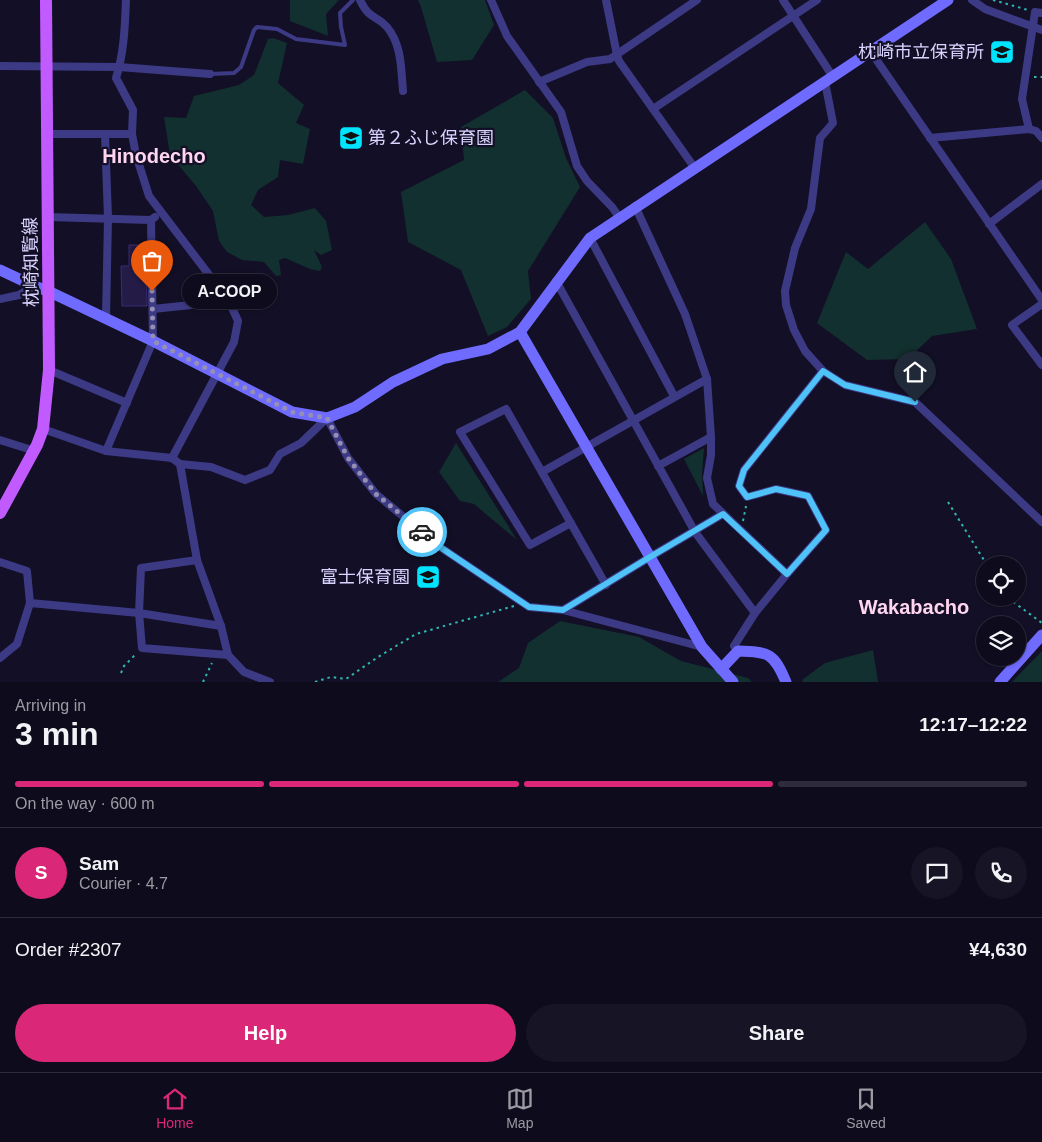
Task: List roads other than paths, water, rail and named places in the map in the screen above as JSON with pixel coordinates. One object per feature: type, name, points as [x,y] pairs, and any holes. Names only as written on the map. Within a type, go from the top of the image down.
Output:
[{"type":"main road","name":"枕崎知覧線","points":[[0,513],[35,451],[43,429],[49,370],[46,0]]},
{"type":"street","points":[[126,0],[120,67],[116,78],[133,110],[132,134],[141,176],[149,196],[160,213],[229,301],[238,321],[234,342],[172,458]]},
{"type":"street","points":[[360,0],[366,13],[386,26],[396,41],[400,58],[403,91]]},
{"type":"street","points":[[491,0],[507,36],[561,112],[577,166],[587,181],[619,217]]},
{"type":"street","points":[[606,0],[616,55],[694,168]]},
{"type":"street","points":[[539,82],[579,64],[610,59],[697,0]]},
{"type":"street","points":[[783,0],[829,79],[833,123],[820,138],[811,209],[795,248],[785,291],[786,306],[794,330],[806,351],[823,371],[845,385],[915,402],[1042,522]]},
{"type":"street","points":[[653,109],[817,0]]},
{"type":"street","points":[[43,429],[106,451],[172,458],[180,464],[211,467],[245,480],[270,470],[280,454],[301,443],[327,418],[355,407],[393,382],[442,359],[488,349],[520,332],[556,281],[590,238],[635,206],[948,0]]},
{"type":"street","points":[[972,0],[985,9],[1042,30]]},
{"type":"street","points":[[1029,130],[1022,99],[1032,26],[1039,13]]},
{"type":"street","points":[[871,52],[1042,300]]},
{"type":"street","points":[[0,66],[120,67],[210,74]]},
{"type":"street","points":[[930,138],[1029,130],[1036,131],[1042,138]]},
{"type":"street","points":[[47,134],[132,134]]},
{"type":"street","points":[[105,134],[108,218],[106,318]]},
{"type":"street","points":[[989,224],[1042,184]]},
{"type":"street","points":[[635,206],[685,314],[707,379],[711,437],[707,478],[712,504],[787,574]]},
{"type":"street","points":[[48,217],[151,220],[160,213]]},
{"type":"street","points":[[106,451],[153,341],[151,220]]},
{"type":"street","points":[[590,238],[674,396]]},
{"type":"street","points":[[0,270],[34,286],[48,290],[106,318],[292,412],[327,418]]},
{"type":"street","points":[[556,281],[695,532],[755,613]]},
{"type":"street","points":[[0,300],[19,295],[34,286]]},
{"type":"street","points":[[153,308],[229,301]]},
{"type":"street","points":[[1042,304],[1012,325],[1042,366]]},
{"type":"street","points":[[520,332],[702,647],[733,682]]},
{"type":"street","points":[[49,370],[127,403]]},
{"type":"street","points":[[786,682],[779,664],[764,652],[738,650],[734,646],[755,613],[826,530],[808,496],[776,489],[747,497],[739,486],[744,470],[823,371]]},
{"type":"street","points":[[542,472],[707,379]]},
{"type":"street","points":[[571,523],[530,545],[460,432],[506,409],[571,523],[606,585]]},
{"type":"street","points":[[327,418],[348,458],[376,494],[440,547],[524,604],[529,607],[563,610],[702,647]]},
{"type":"street","points":[[658,466],[711,437]]},
{"type":"street","points":[[0,440],[35,451]]},
{"type":"street","points":[[180,464],[197,560],[221,626],[228,655],[244,672],[270,682]]},
{"type":"street","points":[[563,610],[723,514]]},
{"type":"street","points":[[197,560],[141,568],[139,614],[142,648],[228,655]]},
{"type":"street","points":[[0,562],[28,571],[30,603],[17,644],[0,658]]},
{"type":"street","points":[[30,603],[139,614],[221,626]]},
{"type":"street","points":[[1000,682],[1042,635]]},
{"type":"street","points":[[721,669],[738,650]]},
{"type":"lane","points":[[210,74],[234,73],[241,68],[254,30],[257,27],[277,29],[296,39],[346,45],[341,28],[340,13],[353,0]]},
{"type":"place","name":"枕崎市立保育所","points":[[1002,52]]},
{"type":"place","name":"第２ふじ保育園","points":[[351,138]]},
{"type":"place","name":"A-COOP","points":[[152,291]]},
{"type":"place","name":"富士保育園","points":[[428,577]]},
{"type":"district","name":"Hinodecho","points":[[154,156]]},
{"type":"district","name":"Wakabacho","points":[[914,607]]}]
